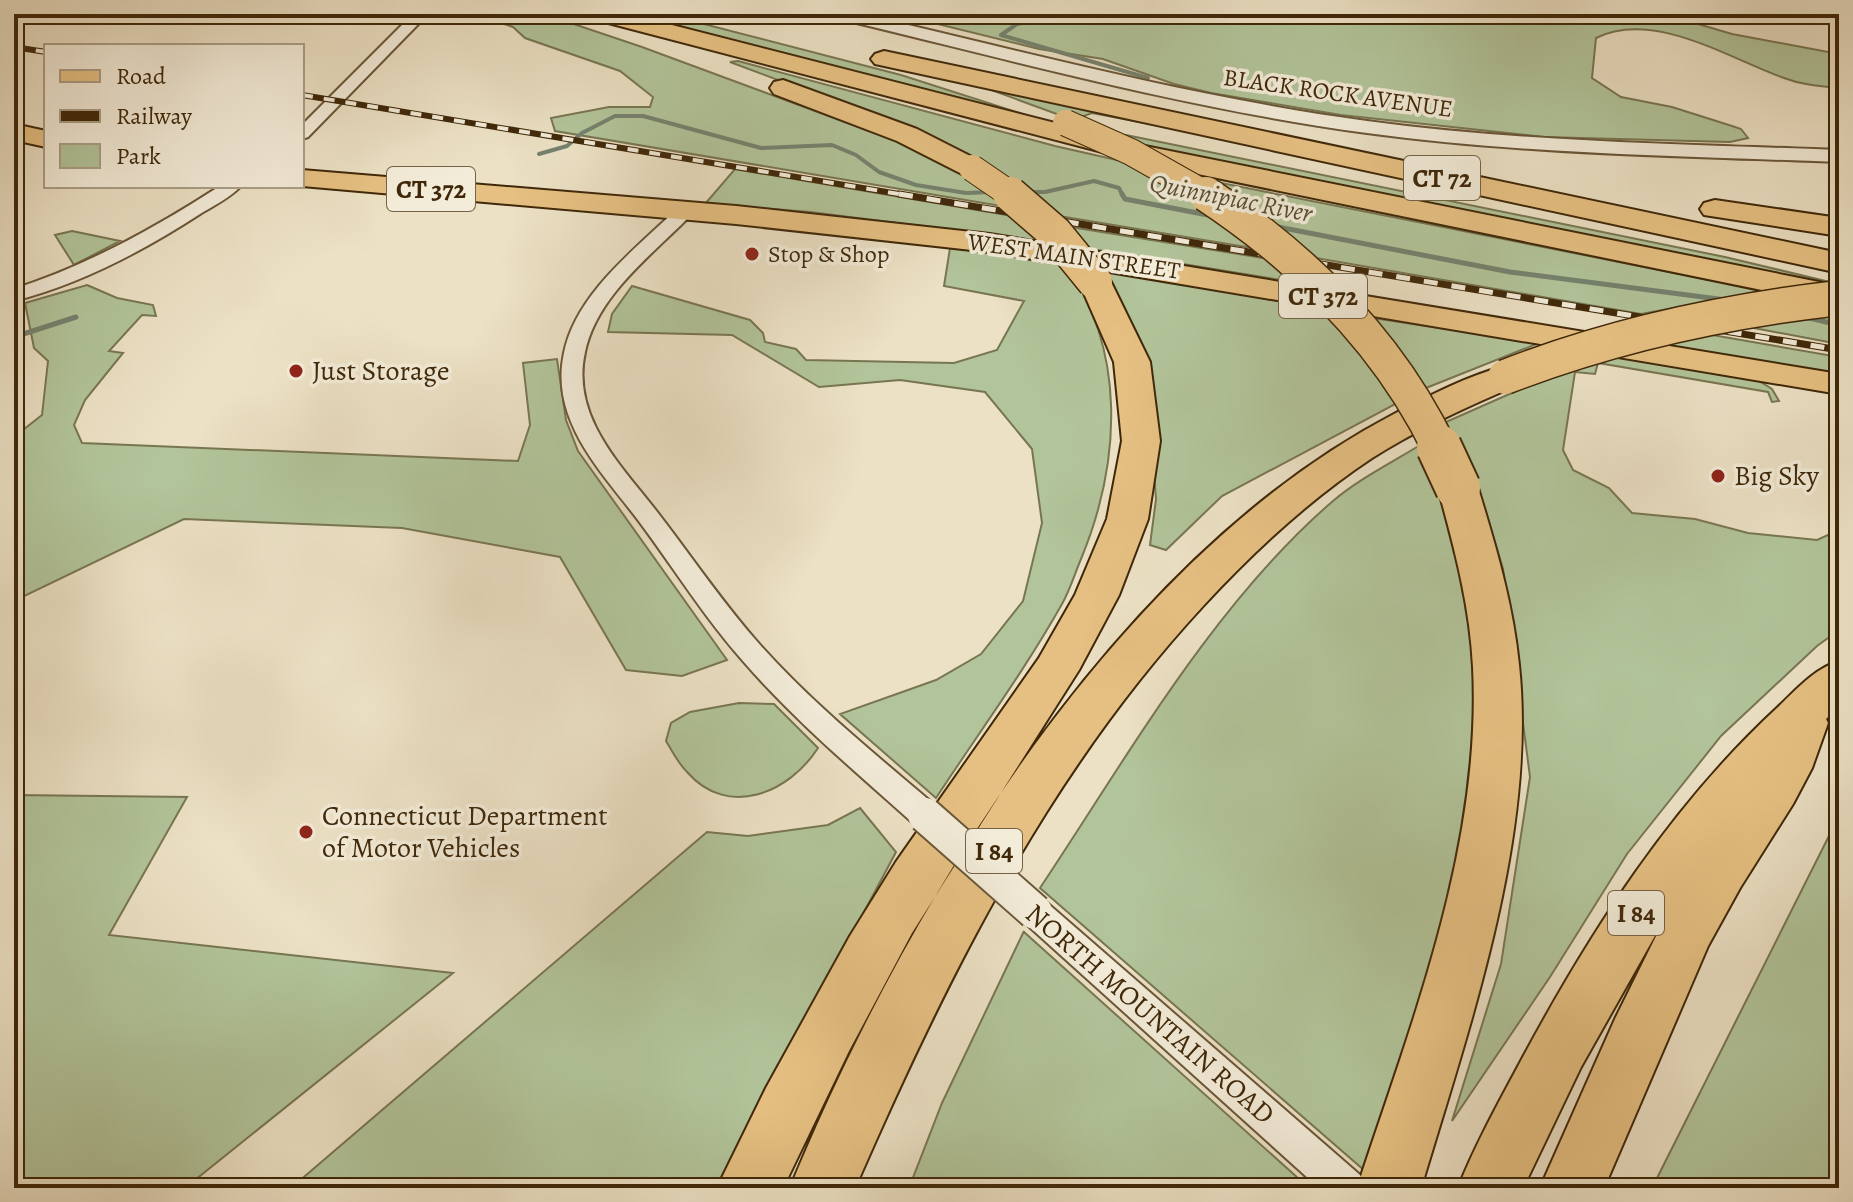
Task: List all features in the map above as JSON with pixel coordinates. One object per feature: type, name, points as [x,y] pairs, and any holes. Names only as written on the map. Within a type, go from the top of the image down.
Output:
[{"type":"highway","points":[[582,14],[893,128],[972,168],[1037,216],[1073,252],[1095,282],[1124,342],[1138,403],[1139,471],[1121,544],[1100,592],[1061,662],[963,803],[895,911],[839,1009],[749,1188]]},
{"type":"highway","name":"CT 72","points":[[601,14],[1144,154],[1839,297]]},
{"type":"highway","points":[[679,14],[951,84],[1066,123],[1143,158],[1202,190],[1251,223],[1310,271],[1359,321],[1398,371],[1434,434],[1458,488],[1480,554],[1493,631],[1497,703],[1494,792],[1475,900],[1389,1188]]},
{"type":"highway","points":[[695,14],[759,30]]},
{"type":"highway","name":"CT 72","points":[[867,55],[1839,263]]},
{"type":"highway","points":[[1045,94],[1528,181],[1839,227]]},
{"type":"highway","name":"I 84","points":[[822,1188],[911,997],[972,886],[1062,749],[1131,658],[1198,584],[1310,485],[1382,437],[1505,377],[1579,350],[1654,329],[1839,297]]},
{"type":"highway","points":[[1572,1188],[1682,941],[1729,858],[1784,776],[1824,692]]},
{"type":"highway","name":"I 84","points":[[1490,1188],[1574,1017],[1649,894],[1738,779],[1824,692]]},
{"type":"main road","points":[[14,132],[44,139]]},
{"type":"main road","name":"WEST MAIN STREET","points":[[304,178],[896,231],[1089,257],[1839,384]]},
{"type":"street","points":[[304,132],[421,14]]},
{"type":"street","name":"BLACK ROCK AVENUE","points":[[840,14],[867,17],[1190,96],[1367,127],[1548,144],[1839,156]]},
{"type":"street","points":[[14,295],[86,270],[128,251],[229,188]]},
{"type":"street","name":"NORTH MOUNTAIN ROAD","points":[[685,211],[605,294],[581,332],[574,350],[572,389],[584,431],[598,455],[765,669],[925,815],[1347,1188]]},
{"type":"green space","points":[[473,14],[544,14],[642,47],[896,141],[961,172],[1013,208],[555,131],[551,118],[609,107],[650,107],[653,97],[620,71],[525,38],[513,27]]},
{"type":"green space","points":[[620,14],[665,14],[901,75],[1060,126]]},
{"type":"green space","points":[[897,14],[1664,14],[1732,34],[1839,54],[1839,88],[1791,80],[1716,49],[1666,33],[1642,29],[1618,31],[1596,38],[1592,78],[1621,97],[1672,107],[1732,126],[1741,129],[1748,138],[1730,142],[1544,137],[1341,115],[1211,93],[1174,84],[1103,59],[1039,49]]},
{"type":"green space","points":[[738,61],[1055,146],[1152,168],[1277,252],[1047,214],[866,113],[730,62]]},
{"type":"green space","points":[[975,84],[1239,141],[1092,113],[1073,120]]},
{"type":"green space","points":[[1113,135],[1126,135],[1725,257],[1834,283],[1810,285],[1142,149]]},
{"type":"green space","points":[[735,169],[1024,218],[1047,242],[810,212],[705,204]]},
{"type":"green space","points":[[1196,178],[1765,291],[1641,314],[1310,257]]},
{"type":"green space","points":[[1058,225],[1288,262],[1312,285],[1079,247]]},
{"type":"green space","points":[[72,231],[120,241],[74,265],[55,235]]},
{"type":"green space","points":[[950,248],[1064,262],[1084,296],[1099,332],[1108,369],[1111,407],[1110,446],[1104,484],[1094,522],[1068,593],[1033,653],[936,798],[840,714],[936,680],[981,654],[1023,601],[1042,523],[1032,449],[985,392],[900,380],[819,387],[732,335],[608,332],[612,314],[632,286],[750,320],[763,333],[765,342],[796,349],[806,360],[954,363],[997,350],[1024,301],[944,286]]},
{"type":"green space","points":[[1096,269],[1340,312],[1403,400],[1222,496],[1166,550],[1150,545],[1156,499],[1151,435]]},
{"type":"green space","points":[[87,285],[117,298],[153,305],[156,316],[142,315],[109,351],[123,353],[85,400],[74,425],[82,443],[518,461],[530,425],[523,363],[557,359],[566,420],[578,451],[727,660],[682,676],[626,670],[560,557],[402,528],[184,519],[14,601],[14,437],[42,415],[48,361],[34,348],[25,303]]},
{"type":"green space","points":[[1839,310],[1839,344],[1738,325]]},
{"type":"green space","points":[[1373,318],[1539,343],[1426,388]]},
{"type":"green space","points":[[1701,333],[1839,357],[1839,374],[1656,344]]},
{"type":"green space","points":[[1613,355],[1759,381],[1772,389],[1779,401],[1772,402],[1768,392],[1598,363],[1595,374],[1575,372],[1563,450],[1573,470],[1609,488],[1632,513],[1695,519],[1748,533],[1817,540],[1839,530],[1839,630],[1817,646],[1721,736],[1627,854],[1550,977],[1452,1121],[1501,964],[1530,777],[1503,569],[1479,489],[1446,422],[1523,388]]},
{"type":"green space","points":[[1425,442],[1445,488],[1481,668],[1465,877],[1373,1178],[1040,888],[1174,684],[1249,586],[1333,501]]},
{"type":"green space","points":[[739,703],[774,704],[818,748],[806,764],[775,788],[739,797],[703,786],[684,768],[666,741],[671,723],[690,712]]},
{"type":"green space","points":[[14,795],[187,797],[109,935],[453,973],[185,1188],[14,1188]]},
{"type":"green space","points":[[860,808],[896,852],[717,1188],[291,1188],[707,832],[748,836],[828,825]]},
{"type":"green space","points":[[1839,816],[1839,1188],[1652,1188]]},
{"type":"green space","points":[[1024,931],[1309,1188],[909,1188],[942,1103]]},
{"type":"waterway","points":[[1066,14],[1017,24],[1001,35],[1148,78]]},
{"type":"waterway","name":"Quinnipiac River","points":[[539,154],[567,146],[582,133],[615,116],[643,116],[761,148],[832,145],[856,155],[879,172],[916,185],[966,193],[992,192]]},
{"type":"waterway","name":"Quinnipiac River","points":[[1024,192],[1045,192],[1094,181],[1119,188],[1122,194]]},
{"type":"waterway","name":"Quinnipiac River","points":[[1122,194],[1125,199],[1213,216]]},
{"type":"waterway","name":"Quinnipiac River","points":[[1273,226],[1510,272],[1726,300]]},
{"type":"waterway","name":"Quinnipiac River","points":[[14,337],[76,317]]},
{"type":"waterway","name":"Quinnipiac River","points":[[1805,317],[1839,325]]},
{"type":"railway","points":[[14,47],[44,52]]},
{"type":"railway","points":[[304,95],[911,196]]},
{"type":"railway","points":[[899,194],[1839,350]]},
{"type":"place","name":"Stop & Shop","points":[[752,254]]},
{"type":"place","name":"Just Storage","points":[[296,371]]},
{"type":"place","name":"Big Sky","points":[[1718,476]]},
{"type":"place","name":"Connecticut Department of Motor Vehicles","points":[[306,832]]}]
